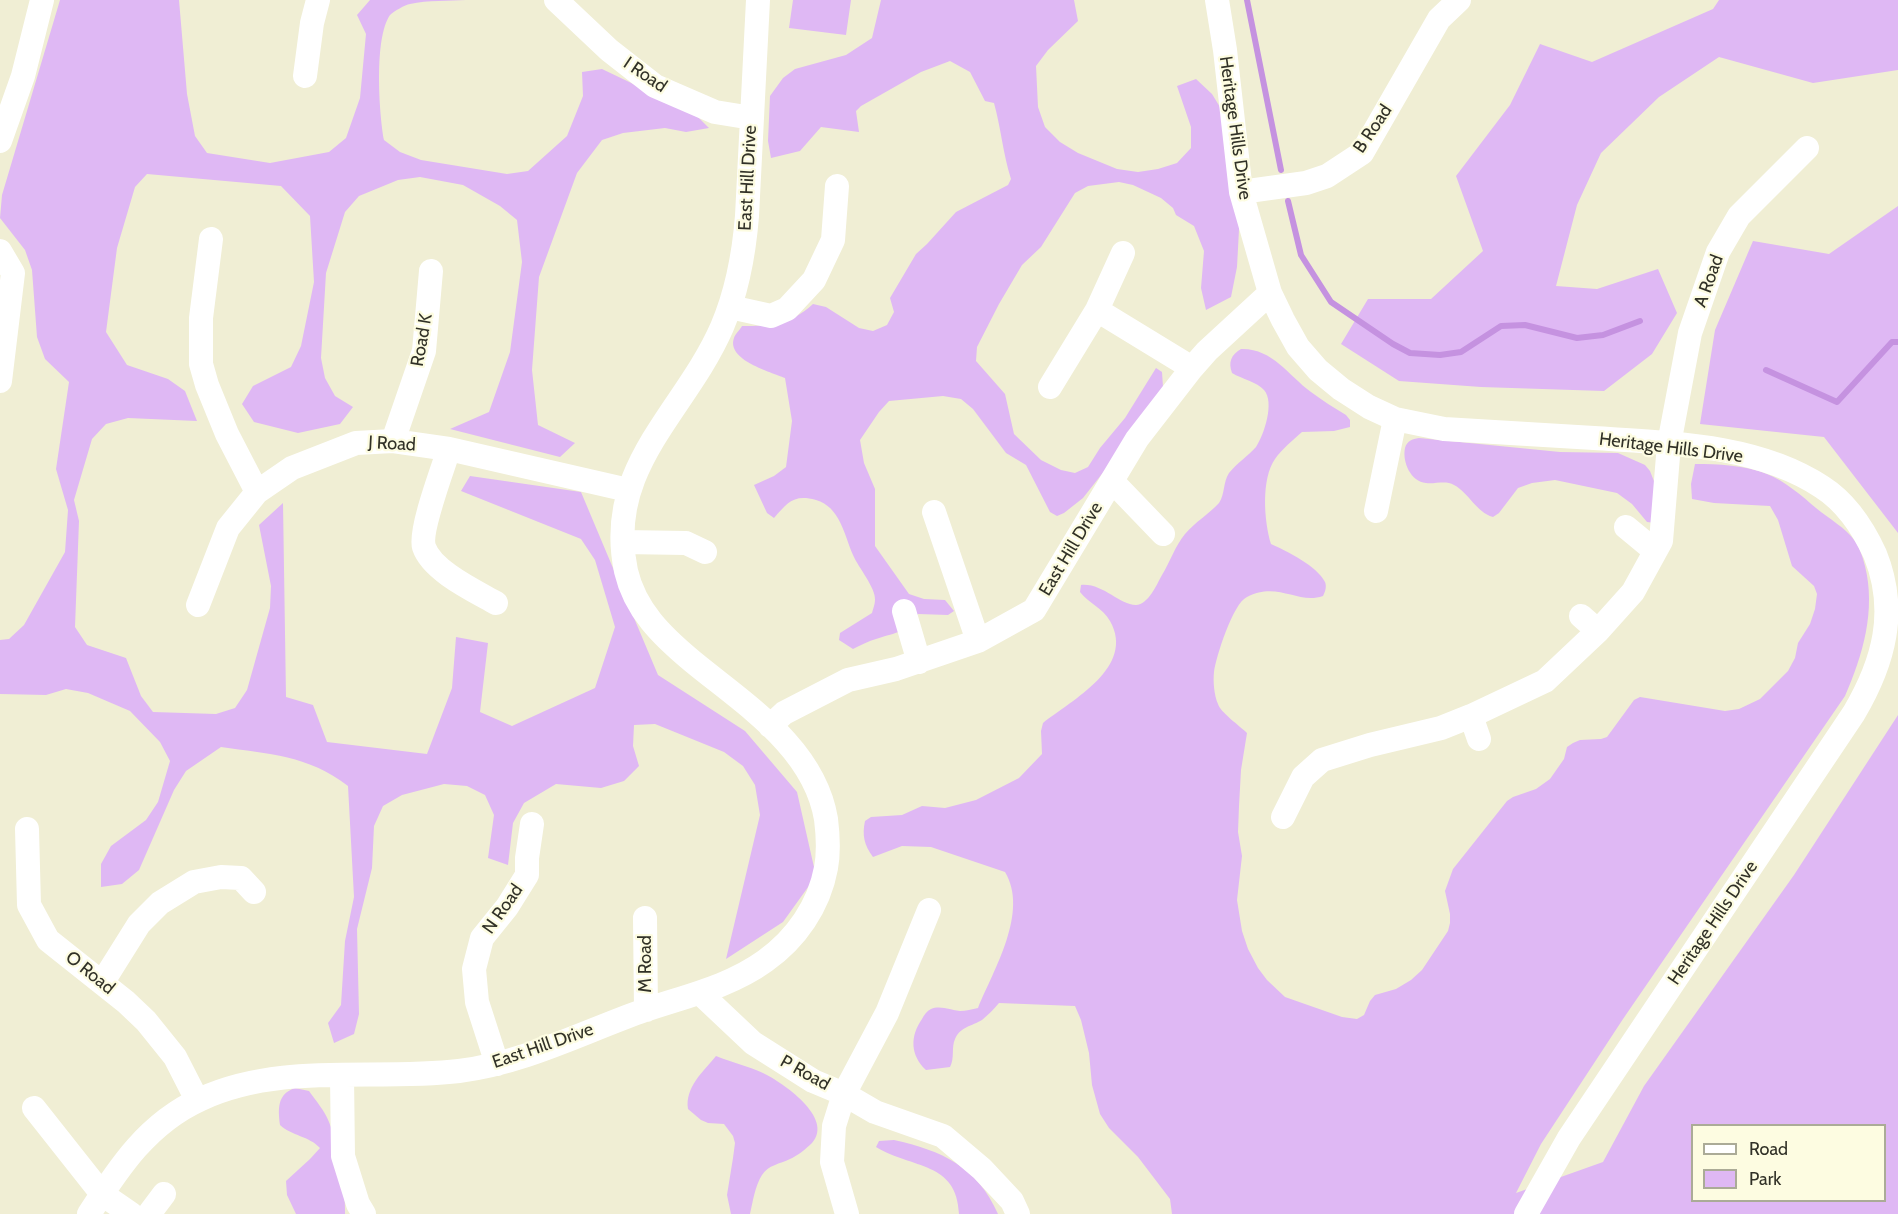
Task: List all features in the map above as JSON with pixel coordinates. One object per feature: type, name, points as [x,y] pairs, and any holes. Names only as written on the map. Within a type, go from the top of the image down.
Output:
[{"type":"street","points":[[0,141],[23,76],[42,0]]},
{"type":"street","points":[[305,76],[312,22],[318,0]]},
{"type":"street","name":"I Road","points":[[555,0],[609,50],[655,86],[715,112],[752,118]]},
{"type":"street","name":"East Hill Drive","points":[[95,1204],[122,1162],[143,1139],[169,1117],[197,1100],[227,1088],[294,1076],[421,1074],[460,1071],[497,1064],[738,978],[765,961],[789,941],[807,918],[820,893],[827,865],[829,837],[816,784],[803,762],[770,726],[677,648],[651,622],[635,598],[627,571],[623,542],[623,516],[628,490],[638,465],[704,361],[730,307],[745,246],[758,0]]},
{"type":"street","name":"Heritage Hills Drive","points":[[1217,0],[1241,192],[1270,293],[1298,347],[1318,370],[1368,407],[1395,419],[1444,429],[1669,444],[1762,459],[1794,471],[1823,488],[1848,509],[1866,535],[1880,567],[1887,597],[1888,628],[1882,655],[1870,686],[1575,1128],[1526,1214]]},
{"type":"street","name":"B Road","points":[[1241,192],[1306,183],[1327,176],[1362,153],[1439,19],[1459,0]]},
{"type":"street","name":"A Road","points":[[1283,817],[1303,777],[1318,754],[1370,745],[1441,728],[1545,681],[1589,624],[1633,592],[1661,541],[1669,444],[1690,333],[1718,252],[1739,216],[1807,148]]},
{"type":"street","points":[[730,307],[771,316],[787,309],[814,280],[833,240],[837,186]]},
{"type":"street","points":[[211,239],[201,318],[201,364],[227,434],[257,492]]},
{"type":"street","points":[[0,251],[13,273],[0,381]]},
{"type":"street","points":[[1050,387],[1097,310],[1123,253]]},
{"type":"street","name":"Road K","points":[[393,441],[423,351],[431,271]]},
{"type":"street","name":"East Hill Drive","points":[[770,726],[784,713],[848,680],[919,662],[978,641],[1034,610],[1137,439],[1192,368],[1270,293]]},
{"type":"street","points":[[1097,310],[1192,368]]},
{"type":"street","points":[[1376,512],[1395,419]]},
{"type":"street","name":"J Road","points":[[198,605],[228,528],[257,492],[292,468],[356,442],[393,441],[449,449],[628,490]]},
{"type":"street","points":[[449,449],[424,529],[424,546],[434,562],[457,580],[496,603]]},
{"type":"street","points":[[1112,481],[1163,534]]},
{"type":"street","points":[[934,512],[978,641]]},
{"type":"street","points":[[1626,527],[1655,551]]},
{"type":"street","points":[[623,542],[686,543],[705,552]]},
{"type":"street","points":[[904,611],[919,662]]},
{"type":"street","points":[[1471,716],[1479,739]]},
{"type":"street","name":"N Road","points":[[497,1064],[477,1002],[474,969],[483,938],[507,907],[527,875],[532,824]]},
{"type":"street","name":"O Road","points":[[27,829],[29,905],[48,940],[146,1021],[175,1057],[197,1100]]},
{"type":"street","points":[[102,983],[139,924],[160,903],[194,882],[221,877],[241,878],[254,892]]},
{"type":"street","points":[[929,910],[887,1013],[844,1094],[875,1112],[943,1136],[982,1169],[1012,1201],[1018,1214]]},
{"type":"street","name":"M Road","points":[[645,918],[646,1010]]},
{"type":"street","name":"P Road","points":[[700,993],[753,1043],[813,1081],[844,1094],[834,1126],[832,1162],[847,1214]]},
{"type":"street","points":[[342,1076],[344,1156],[358,1204],[364,1214]]},
{"type":"street","points":[[34,1108],[95,1204],[131,1214]]},
{"type":"street","points":[[148,1214],[164,1194]]},
{"type":"green space","points":[[60,0],[179,0],[187,94],[195,136],[207,153],[270,163],[329,152],[346,138],[360,98],[366,34],[357,15],[370,0],[466,0],[431,1],[408,5],[390,15],[385,26],[379,76],[384,140],[400,152],[421,160],[507,174],[528,171],[567,136],[583,96],[582,72],[602,69],[694,113],[709,128],[686,132],[665,128],[623,133],[602,140],[577,173],[539,277],[532,370],[538,425],[575,443],[560,457],[450,429],[489,412],[510,352],[522,262],[517,220],[500,206],[463,185],[420,177],[398,180],[359,196],[345,212],[326,273],[321,358],[325,378],[335,396],[353,407],[340,424],[298,433],[254,422],[242,404],[253,386],[291,367],[301,346],[314,282],[310,216],[281,186],[147,174],[135,187],[117,248],[106,332],[127,365],[168,379],[185,391],[197,421],[128,418],[106,424],[92,439],[74,500],[79,521],[75,627],[87,645],[126,658],[141,696],[153,712],[216,714],[235,708],[247,690],[270,608],[271,586],[259,525],[283,503],[286,697],[313,705],[327,742],[427,754],[452,688],[456,637],[488,643],[480,712],[512,726],[595,688],[615,627],[595,560],[581,539],[461,491],[470,476],[581,492],[658,675],[745,731],[797,792],[816,876],[783,922],[726,959],[760,815],[755,785],[743,766],[724,752],[655,724],[634,725],[633,746],[639,766],[624,781],[601,788],[556,784],[524,803],[513,823],[508,865],[488,858],[494,815],[485,795],[467,786],[444,784],[402,795],[383,806],[374,826],[372,868],[357,929],[359,1014],[354,1034],[334,1043],[328,1023],[341,1005],[345,941],[354,897],[348,786],[303,762],[272,754],[221,747],[186,771],[174,790],[139,870],[122,884],[101,887],[101,864],[111,846],[146,820],[158,802],[170,761],[160,742],[130,711],[88,693],[66,689],[46,695],[0,694],[0,640],[9,639],[24,625],[65,552],[68,510],[56,469],[69,382],[45,359],[37,337],[32,270],[25,250],[0,218],[2,195]]},
{"type":"green space","points":[[793,0],[851,0],[846,35],[789,28]]},
{"type":"green space","points":[[881,0],[1074,0],[1078,21],[1048,50],[1036,66],[1038,107],[1045,127],[1060,142],[1078,153],[1117,169],[1138,172],[1177,163],[1191,148],[1191,127],[1177,86],[1196,79],[1212,94],[1223,112],[1241,192],[1237,267],[1231,297],[1206,310],[1201,288],[1204,251],[1194,226],[1176,215],[1173,208],[1161,198],[1133,185],[1119,182],[1088,186],[1075,193],[1041,247],[1022,265],[999,304],[977,347],[976,361],[1005,394],[1014,434],[1041,460],[1061,470],[1075,473],[1088,467],[1100,448],[1125,418],[1156,368],[1162,372],[1163,387],[1135,432],[1083,498],[1064,513],[1057,516],[1050,512],[1026,465],[1006,453],[973,409],[961,399],[943,396],[889,401],[879,412],[860,440],[864,463],[875,489],[875,546],[909,594],[924,599],[945,600],[954,611],[948,615],[918,614],[908,626],[900,631],[853,649],[839,640],[840,633],[872,613],[875,595],[853,555],[840,522],[831,509],[816,500],[802,498],[792,501],[774,518],[767,513],[754,485],[774,476],[786,467],[792,421],[785,378],[743,359],[733,346],[735,335],[742,326],[780,323],[805,311],[813,304],[826,307],[859,328],[873,331],[887,325],[894,312],[890,298],[916,254],[956,212],[1008,185],[1011,179],[994,103],[985,101],[970,72],[950,61],[921,72],[861,106],[856,111],[859,132],[821,127],[800,151],[771,158],[768,141],[770,96],[783,78],[795,69],[846,55],[872,38]]},
{"type":"green space","points":[[1719,0],[1898,0],[1898,70],[1813,83],[1719,57],[1659,97],[1601,153],[1577,205],[1556,286],[1597,289],[1658,269],[1677,313],[1652,354],[1604,391],[1481,387],[1399,381],[1341,344],[1368,299],[1431,299],[1483,251],[1456,176],[1510,105],[1540,44],[1592,62],[1713,9]]},
{"type":"green space","points":[[1898,206],[1898,533],[1824,437],[1700,424],[1715,330],[1753,241],[1829,254]]},
{"type":"green space","points":[[1241,349],[1262,353],[1350,420],[1350,427],[1334,431],[1302,432],[1275,459],[1267,477],[1265,512],[1271,544],[1309,565],[1321,576],[1326,584],[1323,596],[1305,598],[1268,591],[1247,597],[1236,609],[1231,619],[1214,672],[1214,688],[1220,707],[1247,733],[1241,770],[1238,832],[1242,856],[1237,900],[1242,931],[1248,949],[1267,980],[1285,997],[1342,1017],[1357,1019],[1364,1015],[1375,995],[1396,989],[1422,970],[1448,931],[1450,914],[1445,891],[1453,869],[1507,801],[1536,789],[1550,779],[1564,759],[1567,747],[1580,740],[1607,737],[1634,700],[1640,697],[1725,711],[1739,709],[1760,699],[1788,671],[1795,658],[1798,643],[1810,624],[1815,609],[1817,594],[1814,586],[1792,566],[1778,520],[1770,506],[1714,503],[1692,499],[1691,484],[1695,464],[1741,467],[1774,477],[1842,527],[1855,541],[1862,556],[1868,583],[1868,616],[1862,648],[1845,696],[1623,1019],[1541,1144],[1516,1193],[1603,1162],[1644,1086],[1794,875],[1898,715],[1898,1214],[1172,1214],[1170,1199],[1138,1157],[1109,1128],[1100,1114],[1092,1085],[1089,1053],[1075,1006],[999,1003],[982,1020],[963,1029],[957,1035],[950,1067],[926,1070],[921,1064],[915,1052],[914,1039],[918,1025],[927,1012],[938,1007],[960,1011],[978,1008],[1000,958],[1011,922],[1013,905],[1011,888],[1005,872],[931,847],[902,846],[873,857],[864,840],[865,821],[871,817],[902,815],[922,806],[945,808],[976,800],[1019,778],[1042,754],[1043,723],[1097,681],[1115,653],[1116,638],[1110,621],[1080,592],[1081,585],[1104,590],[1130,604],[1136,605],[1144,602],[1155,588],[1181,539],[1219,503],[1229,473],[1259,442],[1267,418],[1269,402],[1267,395],[1257,385],[1232,373],[1230,362]]},
{"type":"green space","points":[[1419,438],[1560,452],[1618,453],[1645,465],[1650,471],[1659,494],[1655,523],[1647,522],[1632,504],[1617,493],[1555,480],[1532,483],[1518,488],[1499,513],[1493,517],[1487,515],[1454,485],[1421,482],[1412,475],[1406,465],[1404,453],[1410,441]]},
{"type":"green space","points":[[716,1056],[757,1071],[782,1084],[812,1112],[817,1123],[817,1133],[810,1145],[793,1158],[771,1167],[762,1175],[750,1214],[731,1214],[727,1195],[735,1143],[733,1136],[724,1124],[708,1123],[688,1109],[692,1087]]},
{"type":"green space","points":[[295,1088],[309,1091],[329,1122],[341,1168],[345,1214],[296,1214],[287,1195],[286,1181],[320,1148],[280,1125],[279,1108],[282,1098]]},
{"type":"green space","points":[[894,1140],[928,1149],[969,1172],[989,1197],[998,1214],[959,1214],[956,1197],[950,1184],[941,1175],[876,1147],[879,1141]]},
{"type":"waterway","points":[[1247,0],[1281,170]]},
{"type":"waterway","points":[[1288,201],[1301,255],[1331,302],[1410,353],[1440,355],[1461,352],[1501,326],[1525,325],[1577,338],[1603,335],[1640,321]]},
{"type":"waterway","points":[[1766,370],[1837,402],[1892,342],[1898,342]]}]
